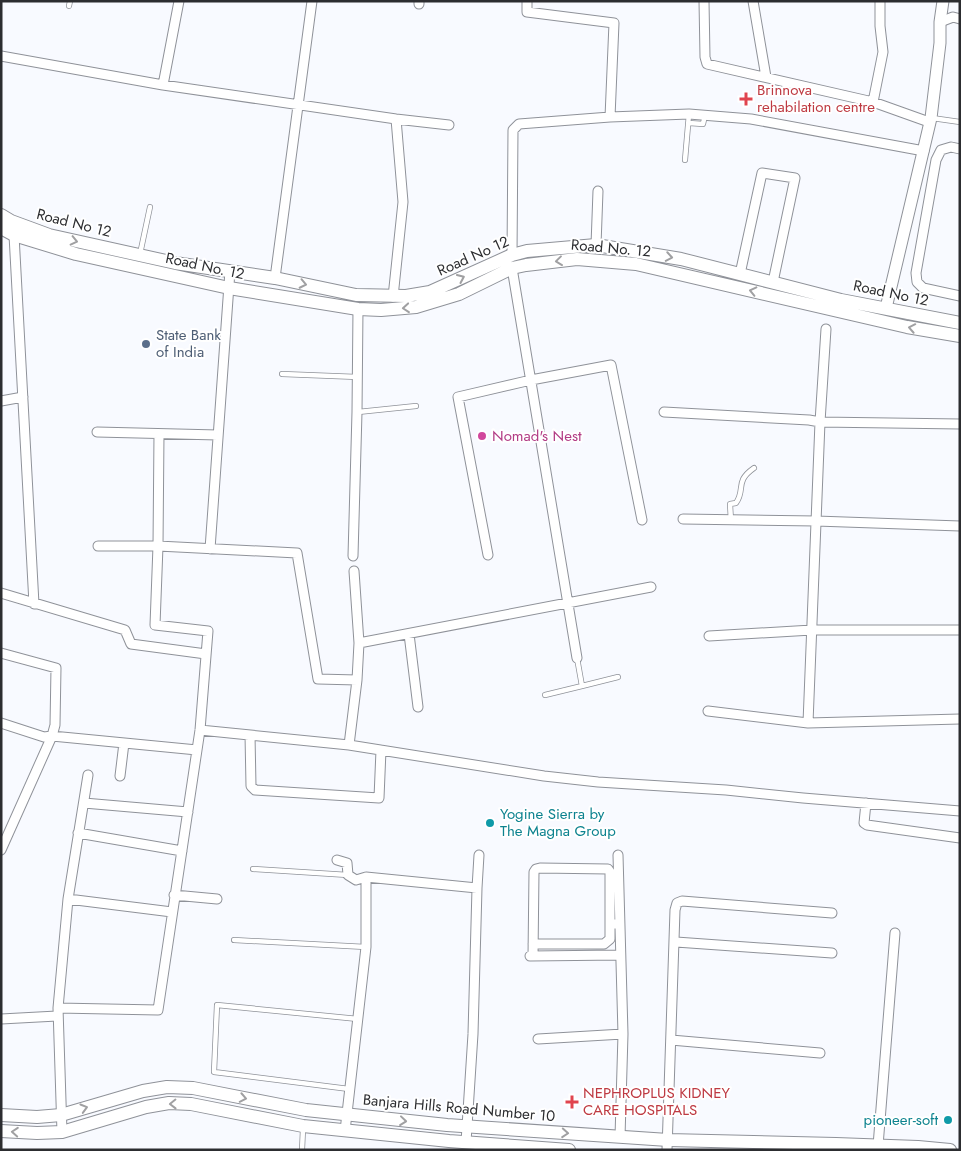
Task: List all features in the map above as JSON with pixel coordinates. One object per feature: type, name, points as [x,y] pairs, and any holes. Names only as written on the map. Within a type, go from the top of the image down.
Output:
[{"type":"main road","name":"Road No 12","points":[[1,215],[20,225],[49,235],[175,263],[275,278],[356,295],[393,297],[430,292],[512,262],[527,250],[596,245],[681,259],[841,300],[960,323]]},
{"type":"main road","name":"Road No. 12","points":[[1,228],[14,235],[76,254],[229,288],[358,309],[416,308],[459,294],[512,262],[526,265],[577,259],[636,264],[907,327],[960,336]]},
{"type":"main road","name":"Banjara Hills Road Number 10","points":[[1,1115],[37,1117],[61,1115],[167,1087],[193,1088],[306,1110],[467,1127],[620,1137],[668,1145],[878,1146],[950,1150]]},
{"type":"main road","points":[[1,1131],[62,1132],[146,1107],[168,1104],[191,1104],[303,1126],[345,1130],[449,1146],[466,1142],[569,1150]]},
{"type":"street","points":[[163,85],[179,1]]},
{"type":"street","points":[[275,278],[312,1]]},
{"type":"street","points":[[527,1],[528,12],[614,23],[610,117]]},
{"type":"street","points":[[704,1],[705,62],[872,102],[930,120]]},
{"type":"street","points":[[753,1],[766,77]]},
{"type":"street","points":[[872,102],[883,52],[880,1]]},
{"type":"street","points":[[886,308],[930,120],[940,43],[943,1]]},
{"type":"street","points":[[940,22],[953,17],[960,19]]},
{"type":"street","points":[[1,56],[163,85],[449,125]]},
{"type":"street","points":[[577,658],[512,262],[513,130],[519,124],[610,117],[689,118],[705,115],[751,120],[924,151]]},
{"type":"street","points":[[393,297],[403,202],[396,119]]},
{"type":"street","points":[[960,148],[951,147],[941,150],[936,160],[916,272],[917,282],[923,288],[960,296]]},
{"type":"street","points":[[740,274],[762,173],[795,178],[772,282]]},
{"type":"street","points":[[596,245],[598,191]]},
{"type":"street","points":[[14,235],[34,604]]},
{"type":"street","points":[[210,549],[230,271]]},
{"type":"street","points":[[353,556],[358,309]]},
{"type":"street","points":[[808,723],[820,422],[826,329]]},
{"type":"street","points":[[488,555],[458,397],[531,380],[611,365],[642,520]]},
{"type":"street","points":[[1,401],[23,397]]},
{"type":"street","points":[[664,412],[820,422],[960,424]]},
{"type":"street","points":[[97,432],[218,435]]},
{"type":"street","points":[[1,1020],[57,1012],[158,1010],[200,730],[208,631],[155,625],[159,434]]},
{"type":"street","points":[[683,520],[816,521],[960,526]]},
{"type":"street","points":[[98,546],[158,546],[297,553],[318,679],[357,680]]},
{"type":"street","points":[[349,745],[357,680],[359,643],[354,571]]},
{"type":"street","points":[[359,643],[651,587]]},
{"type":"street","points":[[1,593],[125,630],[131,644],[206,654]]},
{"type":"street","points":[[709,636],[812,630],[960,630]]},
{"type":"street","points":[[409,634],[418,707]]},
{"type":"street","points":[[1,653],[56,668],[55,725],[52,736],[1,850]]},
{"type":"street","points":[[708,711],[808,723],[960,719]]},
{"type":"street","points":[[1,723],[44,737],[52,736],[197,750]]},
{"type":"street","points":[[200,730],[349,745],[544,776],[598,782],[726,790],[960,811]]},
{"type":"street","points":[[250,735],[251,786],[256,790],[379,798],[381,750]]},
{"type":"street","points":[[120,776],[124,743]]},
{"type":"street","points":[[62,1132],[57,1012],[68,899],[88,775]]},
{"type":"street","points":[[84,803],[188,812]]},
{"type":"street","points":[[866,803],[864,823],[867,826],[960,838]]},
{"type":"street","points":[[78,834],[182,851]]},
{"type":"street","points":[[466,1142],[473,1034],[479,855]]},
{"type":"street","points":[[533,944],[604,944],[610,939],[614,924],[618,855]]},
{"type":"street","points":[[337,860],[347,863],[348,875],[356,880],[366,877],[477,888]]},
{"type":"street","points":[[620,955],[532,956],[534,872],[536,869],[608,869],[610,872],[614,924],[620,955],[623,1034],[620,1137]]},
{"type":"street","points":[[345,1130],[366,947],[366,877]]},
{"type":"street","points":[[174,895],[217,899]]},
{"type":"street","points":[[68,899],[172,912]]},
{"type":"street","points":[[668,1145],[677,903],[682,901],[832,913]]},
{"type":"street","points":[[878,1146],[895,933]]},
{"type":"street","points":[[676,942],[832,953]]},
{"type":"street","points":[[538,1039],[623,1034]]},
{"type":"street","points":[[671,1040],[820,1053]]},
{"type":"lane","points":[[685,160],[689,118]]},
{"type":"lane","points":[[930,120],[960,122]]},
{"type":"lane","points":[[139,255],[150,208]]},
{"type":"lane","points":[[282,374],[358,377]]},
{"type":"lane","points":[[357,412],[416,406]]},
{"type":"lane","points":[[730,521],[730,504],[736,503],[740,498],[740,486],[743,479],[754,468]]},
{"type":"lane","points":[[577,658],[582,686]]},
{"type":"lane","points":[[545,695],[618,677]]},
{"type":"lane","points":[[253,869],[348,875]]},
{"type":"lane","points":[[234,940],[366,947]]},
{"type":"lane","points":[[349,1089],[214,1072],[217,1005],[358,1019]]},
{"type":"lane","points":[[302,1150],[303,1126]]},
{"type":"place","name":"Brinnova rehabilation centre","points":[[746,99]]},
{"type":"place","name":"State Bank of India","points":[[146,344]]},
{"type":"place","name":"Nomad's Nest","points":[[482,436]]},
{"type":"place","name":"Yogine Sierra by The Magna Group","points":[[490,823]]},
{"type":"place","name":"NEPHROPLUS KIDNEY CARE HOSPITALS","points":[[572,1102]]},
{"type":"place","name":"pioneer-soft","points":[[948,1120]]}]
